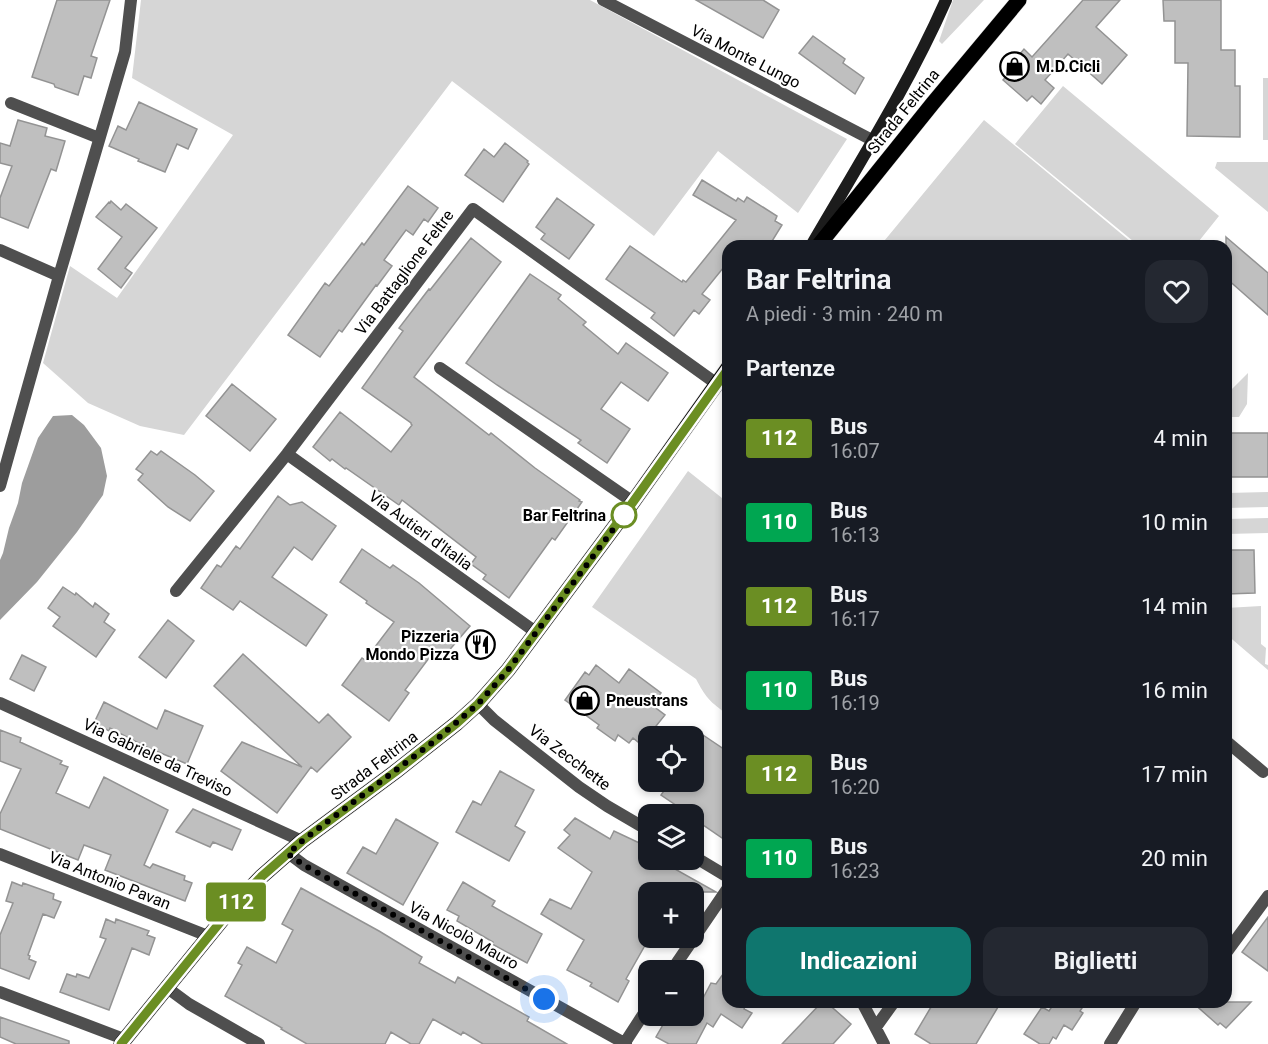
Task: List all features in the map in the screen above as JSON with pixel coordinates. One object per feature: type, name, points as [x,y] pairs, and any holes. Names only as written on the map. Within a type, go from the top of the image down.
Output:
[{"type":"main road","points":[[815,240],[874,141],[914,67],[946,0]]},
{"type":"main road","name":"Strada Feltrina","points":[[823,240],[1019,0]]},
{"type":"main road","name":"Strada Feltrina","points":[[123,1042],[208,936],[261,877],[302,841],[436,740],[478,704],[537,633],[722,377]]},
{"type":"street","points":[[1,480],[125,52],[131,0]]},
{"type":"street","name":"Via Monte Lungo","points":[[603,0],[874,141]]},
{"type":"street","points":[[11,103],[99,138]]},
{"type":"street","name":"Via Battaglione Feltre","points":[[176,591],[287,454],[473,209],[717,384]]},
{"type":"street","points":[[0,250],[59,276]]},
{"type":"street","points":[[440,368],[633,502]]},
{"type":"street","name":"Via Autieri d'Italia","points":[[287,454],[537,633]]},
{"type":"street","name":"Via Gabriele da Treviso","points":[[0,703],[302,841]]},
{"type":"street","name":"Via Zecchette","points":[[478,704],[494,720],[579,787],[638,824]]},
{"type":"street","points":[[1232,746],[1263,772]]},
{"type":"street","name":"Via Antonio Pavan","points":[[0,854],[208,936]]},
{"type":"street","name":"Via Nicolò Mauro","points":[[288,854],[314,871],[624,1044]]},
{"type":"street","points":[[704,863],[722,873]]},
{"type":"street","points":[[1232,944],[1268,896]]},
{"type":"street","points":[[679,960],[722,897]]},
{"type":"street","points":[[166,987],[189,1004],[259,1044]]},
{"type":"street","points":[[0,992],[123,1042]]},
{"type":"street","points":[[865,1008],[884,1044]]},
{"type":"street","points":[[876,1027],[890,1008]]},
{"type":"street","points":[[1110,1044],[1132,1008]]},
{"type":"street","points":[[624,1044],[638,1022]]},
{"type":"shaded area","points":[[141,0],[590,0],[847,139],[798,213],[718,151],[654,236],[452,81],[184,435],[140,426],[88,403],[43,363],[70,266],[117,298],[233,135],[132,78]]},
{"type":"shaded area","points":[[953,0],[984,0],[942,44],[939,41]]},
{"type":"shaded area","points":[[1263,78],[1268,78],[1268,140],[1263,140]]},
{"type":"shaded area","points":[[1063,86],[1219,216],[1200,240],[1132,240],[1015,144]]},
{"type":"shaded area","points":[[984,120],[1129,240],[885,240]]},
{"type":"shaded area","points":[[1217,162],[1268,162],[1268,212],[1215,168]]},
{"type":"shaded area","points":[[1248,373],[1247,404],[1239,417],[1232,417],[1232,389]]},
{"type":"shaded area","points":[[72,415],[84,425],[101,448],[107,476],[103,495],[37,582],[0,620],[0,560],[22,483],[38,438],[53,416]]},
{"type":"shaded area","points":[[688,471],[722,498],[722,710],[708,698],[696,679],[592,607]]},
{"type":"shaded area","points":[[1268,492],[1268,507],[1232,508],[1232,493]]},
{"type":"shaded area","points":[[1268,518],[1268,533],[1232,534],[1232,519]]},
{"type":"shaded area","points":[[1261,606],[1261,644],[1266,648],[1265,664],[1268,665],[1268,670],[1232,639],[1232,608]]},
{"type":"building","points":[[57,0],[110,0],[91,56],[97,58],[91,78],[84,76],[78,95],[32,77]]},
{"type":"building","points":[[696,0],[763,0],[779,10],[763,38]]},
{"type":"building","points":[[1083,0],[1120,0],[1096,27],[1127,55],[1102,84],[1068,54],[1045,80],[1054,88],[1041,104],[1032,96],[1027,101],[1003,80],[1012,70],[1009,67],[1024,49],[1032,57]]},
{"type":"building","points":[[1163,0],[1221,0],[1221,50],[1235,50],[1235,86],[1240,86],[1240,137],[1187,136],[1188,63],[1175,63],[1175,21],[1164,21]]},
{"type":"building","points":[[813,36],[845,59],[843,63],[864,78],[855,94],[799,53]]},
{"type":"building","points":[[139,102],[197,129],[188,149],[177,144],[165,172],[109,146],[118,126],[126,130]]},
{"type":"building","points":[[18,120],[47,128],[45,136],[65,141],[56,171],[51,169],[28,228],[0,217],[0,198],[12,166],[0,163],[0,143],[10,146]]},
{"type":"building","points":[[505,143],[529,164],[503,202],[465,175],[484,149],[494,157]]},
{"type":"building","points":[[702,180],[736,201],[738,198],[744,202],[747,197],[777,216],[775,221],[782,225],[773,240],[722,240],[722,269],[702,294],[710,300],[699,314],[694,310],[674,336],[651,318],[655,313],[606,279],[630,246],[682,282],[683,280],[686,282],[736,220],[693,195]]},
{"type":"building","points":[[408,186],[438,208],[428,222],[424,219],[413,235],[406,230],[384,260],[392,266],[342,332],[339,330],[320,357],[288,335],[325,283],[329,286],[362,243],[364,245]]},
{"type":"building","points":[[557,198],[594,225],[569,259],[541,239],[545,234],[536,227]]},
{"type":"building","points":[[111,201],[121,210],[126,204],[157,228],[125,268],[132,273],[121,288],[98,269],[122,237],[96,217]]},
{"type":"building","points":[[471,238],[501,262],[414,377],[582,502],[555,540],[552,538],[509,598],[483,579],[486,575],[471,564],[476,557],[402,500],[399,505],[332,459],[330,461],[313,447],[340,412],[391,452],[412,425],[362,388],[403,331],[399,328]]},
{"type":"building","points":[[1232,242],[1268,273],[1268,315],[1232,283]]},
{"type":"building","points":[[530,274],[561,295],[558,299],[586,322],[583,325],[618,354],[626,343],[668,373],[648,401],[621,382],[601,409],[630,429],[607,463],[578,443],[581,440],[466,363]]},
{"type":"building","points":[[232,384],[276,419],[250,451],[206,416]]},
{"type":"building","points":[[1232,433],[1268,433],[1268,477],[1232,477]]},
{"type":"building","points":[[151,451],[157,455],[161,451],[214,491],[190,521],[168,507],[138,480],[143,474],[136,469]]},
{"type":"building","points":[[278,496],[290,505],[302,502],[336,526],[312,560],[294,547],[272,577],[327,615],[306,646],[240,601],[233,610],[201,588],[217,565],[221,567],[236,546],[240,549]]},
{"type":"building","points":[[362,549],[390,568],[393,565],[419,583],[470,626],[440,661],[432,654],[405,690],[409,693],[389,721],[342,685],[362,658],[365,660],[394,622],[340,582]]},
{"type":"building","points":[[1232,550],[1254,550],[1255,593],[1232,594]]},
{"type":"building","points":[[63,587],[75,595],[76,593],[93,607],[95,603],[109,614],[104,622],[115,630],[96,657],[53,626],[60,617],[48,608]]},
{"type":"building","points":[[168,620],[194,641],[166,678],[139,657]]},
{"type":"building","points":[[243,654],[319,723],[328,714],[351,737],[317,772],[311,767],[277,813],[221,771],[242,742],[302,767],[214,686]]},
{"type":"building","points":[[22,655],[46,667],[34,691],[10,679]]},
{"type":"building","points":[[596,665],[619,683],[629,669],[661,693],[652,705],[665,715],[656,726],[638,726],[638,742],[633,738],[629,743],[618,735],[615,741],[597,728],[599,725],[565,700],[585,672],[589,675]]},
{"type":"building","points":[[104,702],[157,729],[165,710],[203,726],[187,764],[144,746],[110,728],[109,731],[94,723]]},
{"type":"building","points":[[0,730],[21,738],[20,742],[62,761],[60,764],[68,767],[56,793],[89,808],[104,777],[168,810],[144,865],[150,868],[153,864],[185,876],[184,880],[192,883],[185,901],[105,870],[111,855],[84,845],[78,860],[0,829],[0,814],[21,769],[0,761]]},
{"type":"building","points":[[704,736],[722,748],[722,838],[704,826],[704,804],[674,804],[661,795],[663,792],[704,792]]},
{"type":"building","points":[[500,771],[534,790],[515,826],[525,832],[509,861],[456,832],[473,801],[481,805]]},
{"type":"building","points":[[193,809],[241,830],[232,850],[213,842],[210,847],[176,832]]},
{"type":"building","points":[[575,818],[610,839],[614,831],[638,842],[638,870],[677,870],[698,882],[638,882],[638,948],[643,948],[626,979],[629,981],[618,1002],[590,986],[592,983],[567,970],[584,940],[541,914],[550,899],[571,909],[592,872],[558,848],[570,835],[564,830]]},
{"type":"building","points":[[396,819],[438,843],[403,905],[347,873],[363,847],[376,854]]},
{"type":"building","points":[[12,882],[22,886],[23,883],[54,894],[53,899],[61,902],[54,918],[43,914],[28,955],[29,959],[36,962],[29,979],[0,968],[0,935],[13,903],[6,901]]},
{"type":"building","points":[[463,882],[495,901],[492,906],[542,934],[527,963],[457,921],[459,916],[447,910]]},
{"type":"building","points":[[704,885],[716,892],[704,892]]},
{"type":"building","points":[[301,888],[422,957],[419,963],[455,983],[458,977],[529,1017],[527,1021],[567,1044],[483,1044],[433,1019],[419,1044],[411,1044],[391,1032],[385,1044],[307,1044],[225,996],[242,965],[238,963],[247,947],[276,963],[293,930],[282,924]]},
{"type":"building","points":[[1268,917],[1268,971],[1242,952]]},
{"type":"building","points":[[106,919],[115,923],[116,919],[149,931],[147,935],[155,938],[149,955],[132,948],[109,1010],[60,992],[67,974],[89,978],[106,939],[100,937]]},
{"type":"building","points":[[722,976],[722,1008],[745,1008],[752,1013],[742,1028],[721,1014],[713,1027],[707,1023],[696,1044],[669,1044],[656,1037],[662,1026],[704,1026],[704,996],[711,983],[716,984]]},
{"type":"building","points":[[1232,1002],[1251,1002],[1226,1028],[1220,1023],[1218,1025],[1199,1008],[1232,1008]]},
{"type":"building","points":[[816,1008],[833,1008],[851,1024],[833,1044],[782,1044]]},
{"type":"building","points":[[930,1008],[997,1008],[976,1044],[931,1044],[915,1034]]},
{"type":"building","points":[[1041,1008],[1049,1011],[1051,1008],[1082,1008],[1080,1011],[1083,1013],[1072,1030],[1064,1025],[1056,1039],[1053,1037],[1049,1044],[1040,1044],[1024,1034]]},
{"type":"building","points":[[0,1017],[69,1041],[69,1044],[16,1044],[0,1037]]},
{"type":"bus line","name":"112","points":[[121,1044],[235,904],[261,877],[302,841],[395,772],[478,704],[537,633],[722,377]]},
{"type":"place","name":"M.D.Cicli","points":[[1015,66]]},
{"type":"place","name":"Bar Feltrina","points":[[624,515]]},
{"type":"place","name":"Pizzeria Mondo Pizza","points":[[480,645]]},
{"type":"place","name":"Pneustrans","points":[[585,700]]},
{"type":"route","points":[[544,999],[288,854],[436,740],[478,704],[537,633],[624,515]]}]
